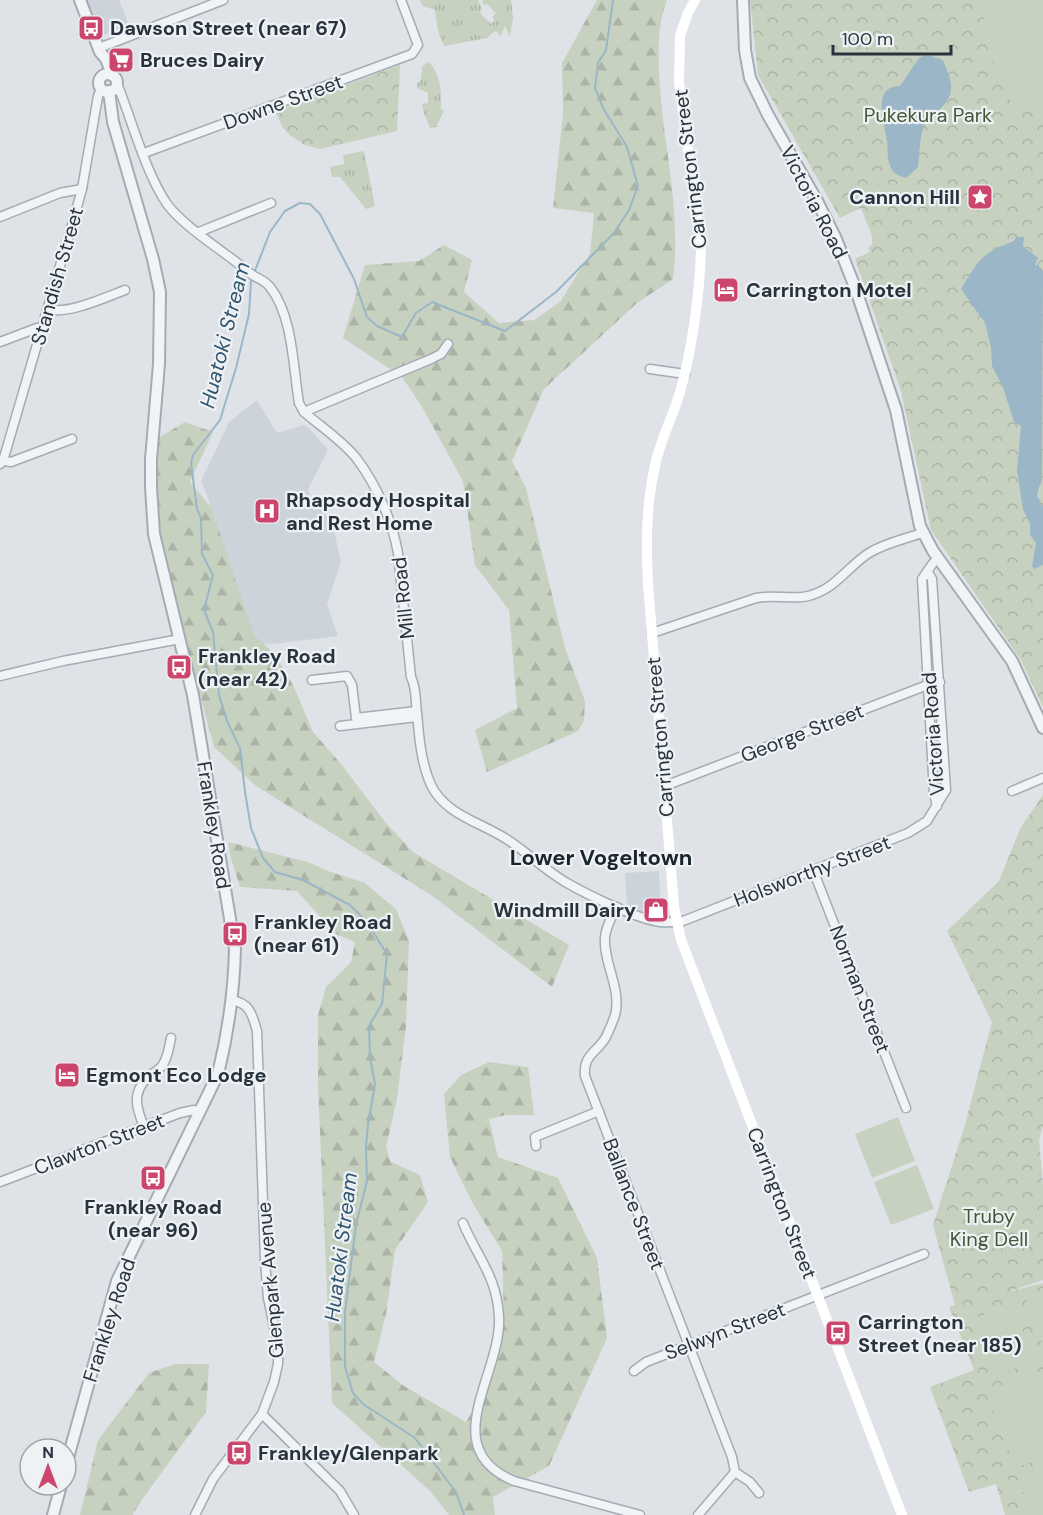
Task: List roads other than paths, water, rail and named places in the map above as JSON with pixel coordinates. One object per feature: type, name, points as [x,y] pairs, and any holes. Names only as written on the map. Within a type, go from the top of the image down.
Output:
[{"type":"main road","name":"Carrington Street","points":[[695,0],[680,36],[679,59],[681,105],[701,248],[700,274],[685,374],[661,443],[650,490],[647,538],[652,632],[676,922],[902,1515]]},
{"type":"street","points":[[80,0],[100,50],[223,0]]},
{"type":"street","name":"Downe Street","points":[[144,153],[412,54],[418,45],[401,0]]},
{"type":"street","name":"Victoria Road","points":[[743,0],[745,50],[750,78],[836,239],[856,290],[896,410],[922,533],[939,558],[922,579],[930,684],[934,793],[937,806]]},
{"type":"street","name":"Frankley Road","points":[[74,1437],[117,1281],[218,1074],[225,1045],[234,976],[234,949],[193,695],[154,534],[151,459],[159,364],[160,292],[113,122],[108,84],[100,50]]},
{"type":"street","points":[[108,84],[128,113],[168,204],[252,277],[263,279],[284,310],[299,403],[304,412],[432,359],[441,354],[448,344]]},
{"type":"street","name":"Standish Street","points":[[2,463],[82,189],[98,96],[108,84]]},
{"type":"street","points":[[0,218],[60,194],[82,189]]},
{"type":"street","points":[[199,232],[271,203]]},
{"type":"street","points":[[48,309],[55,311],[69,308],[126,290]]},
{"type":"street","points":[[0,342],[37,328],[42,330]]},
{"type":"street","points":[[650,369],[685,374]]},
{"type":"street","name":"Mill Road","points":[[304,412],[357,459],[384,508],[395,538],[411,677],[416,687],[417,714],[428,775],[438,796],[463,815],[507,839],[567,883],[659,922],[676,922]]},
{"type":"street","points":[[2,463],[11,462],[72,439]]},
{"type":"street","points":[[652,632],[756,598],[769,595],[807,596],[837,582],[868,554],[922,533]]},
{"type":"street","points":[[939,558],[1012,662],[1043,728]]},
{"type":"street","name":"Victoria Road","points":[[928,572],[932,579],[946,790],[937,806]]},
{"type":"street","points":[[0,676],[63,661],[180,639]]},
{"type":"street","points":[[312,680],[347,676],[352,685],[356,718],[417,714]]},
{"type":"street","name":"George Street","points":[[664,785],[940,682]]},
{"type":"street","points":[[340,726],[417,714]]},
{"type":"street","points":[[1012,791],[1043,778]]},
{"type":"street","name":"Holsworthy Street","points":[[676,922],[919,828],[937,806]]},
{"type":"street","name":"Norman Street","points":[[813,870],[906,1108]]},
{"type":"street","name":"Ballance Street","points":[[617,906],[605,936],[608,963],[616,994],[615,1015],[606,1037],[585,1061],[585,1076],[732,1457],[735,1472]]},
{"type":"street","name":"Glenpark Avenue","points":[[195,1515],[213,1479],[262,1414],[278,1364],[278,1346],[265,1271],[257,1031],[250,1009],[244,1003],[231,1000]]},
{"type":"street","points":[[144,1127],[137,1108],[137,1092],[148,1077],[161,1067],[167,1056],[171,1038]]},
{"type":"street","name":"Clawton Street","points":[[0,1182],[180,1113],[194,1110],[200,1112]]},
{"type":"street","points":[[536,1146],[535,1137],[598,1111]]},
{"type":"street","points":[[463,1223],[487,1267],[499,1314],[495,1355],[475,1421],[475,1434],[484,1459],[491,1468],[514,1481],[640,1515]]},
{"type":"street","name":"Selwyn Street","points":[[634,1371],[646,1362],[688,1345],[924,1254]]},
{"type":"street","points":[[262,1414],[340,1491],[354,1515]]},
{"type":"street","points":[[698,1515],[735,1472],[750,1482],[759,1493]]},
{"type":"street","points":[[53,1515],[58,1497]]},
{"type":"water","points":[[931,56],[943,61],[950,80],[951,91],[946,102],[924,126],[918,167],[906,178],[895,173],[890,165],[882,107],[883,99],[885,92],[900,86],[919,58]]},
{"type":"water","points":[[1016,237],[1024,237],[1023,246],[1038,258],[1035,265],[1043,271],[1042,481],[1037,496],[1043,506],[1043,565],[1034,569],[1032,566],[1036,543],[1030,535],[1030,524],[1023,509],[1017,471],[1021,426],[1014,422],[1003,387],[992,366],[991,347],[985,323],[961,289],[981,259],[1014,241]]},
{"type":"waterway","name":"Huatoki Stream","points":[[464,1515],[456,1492],[415,1438],[363,1404],[353,1393],[345,1367],[345,1312],[356,1225],[367,1181],[366,1147],[375,1084],[370,1058],[369,1026],[382,1004],[387,954],[366,921],[350,905],[303,880],[275,872],[263,858],[251,828],[240,748],[227,721],[219,695],[213,632],[204,610],[213,575],[202,554],[201,518],[197,509],[191,463],[193,455],[220,420],[249,314],[251,281],[270,232],[285,211],[300,203],[310,204],[320,214],[354,279],[367,317],[377,326],[402,337],[416,313],[432,302],[505,331],[556,292],[614,233],[629,210],[638,186],[627,147],[603,108],[595,88],[598,63],[606,50],[613,0]]},
{"type":"place","name":"Dawson Street (near 67)","points":[[91,28]]},
{"type":"place","name":"Bruces Dairy","points":[[121,60]]},
{"type":"place","name":"Cannon Hill","points":[[980,197]]},
{"type":"place","name":"Carrington Motel","points":[[726,290]]},
{"type":"place","name":"Rhapsody Hospital and Rest Home","points":[[267,511]]},
{"type":"place","name":"Frankley Road (near 42)","points":[[179,667]]},
{"type":"place","name":"Windmill Dairy","points":[[656,910]]},
{"type":"place","name":"Frankley Road (near 61)","points":[[235,934]]},
{"type":"place","name":"Egmont Eco Lodge","points":[[67,1075]]},
{"type":"place","name":"Frankley Road (near 96)","points":[[153,1178]]},
{"type":"place","name":"Carrington Street (near 185)","points":[[838,1333]]},
{"type":"place","name":"Frankley/Glenpark","points":[[239,1453]]},
{"type":"district","name":"Lower Vogeltown","points":[[601,857]]},
{"type":"park label","name":"Pukekura Park","points":[[928,115]]},
{"type":"park label","name":"Truby King Dell","points":[[989,1228]]}]
